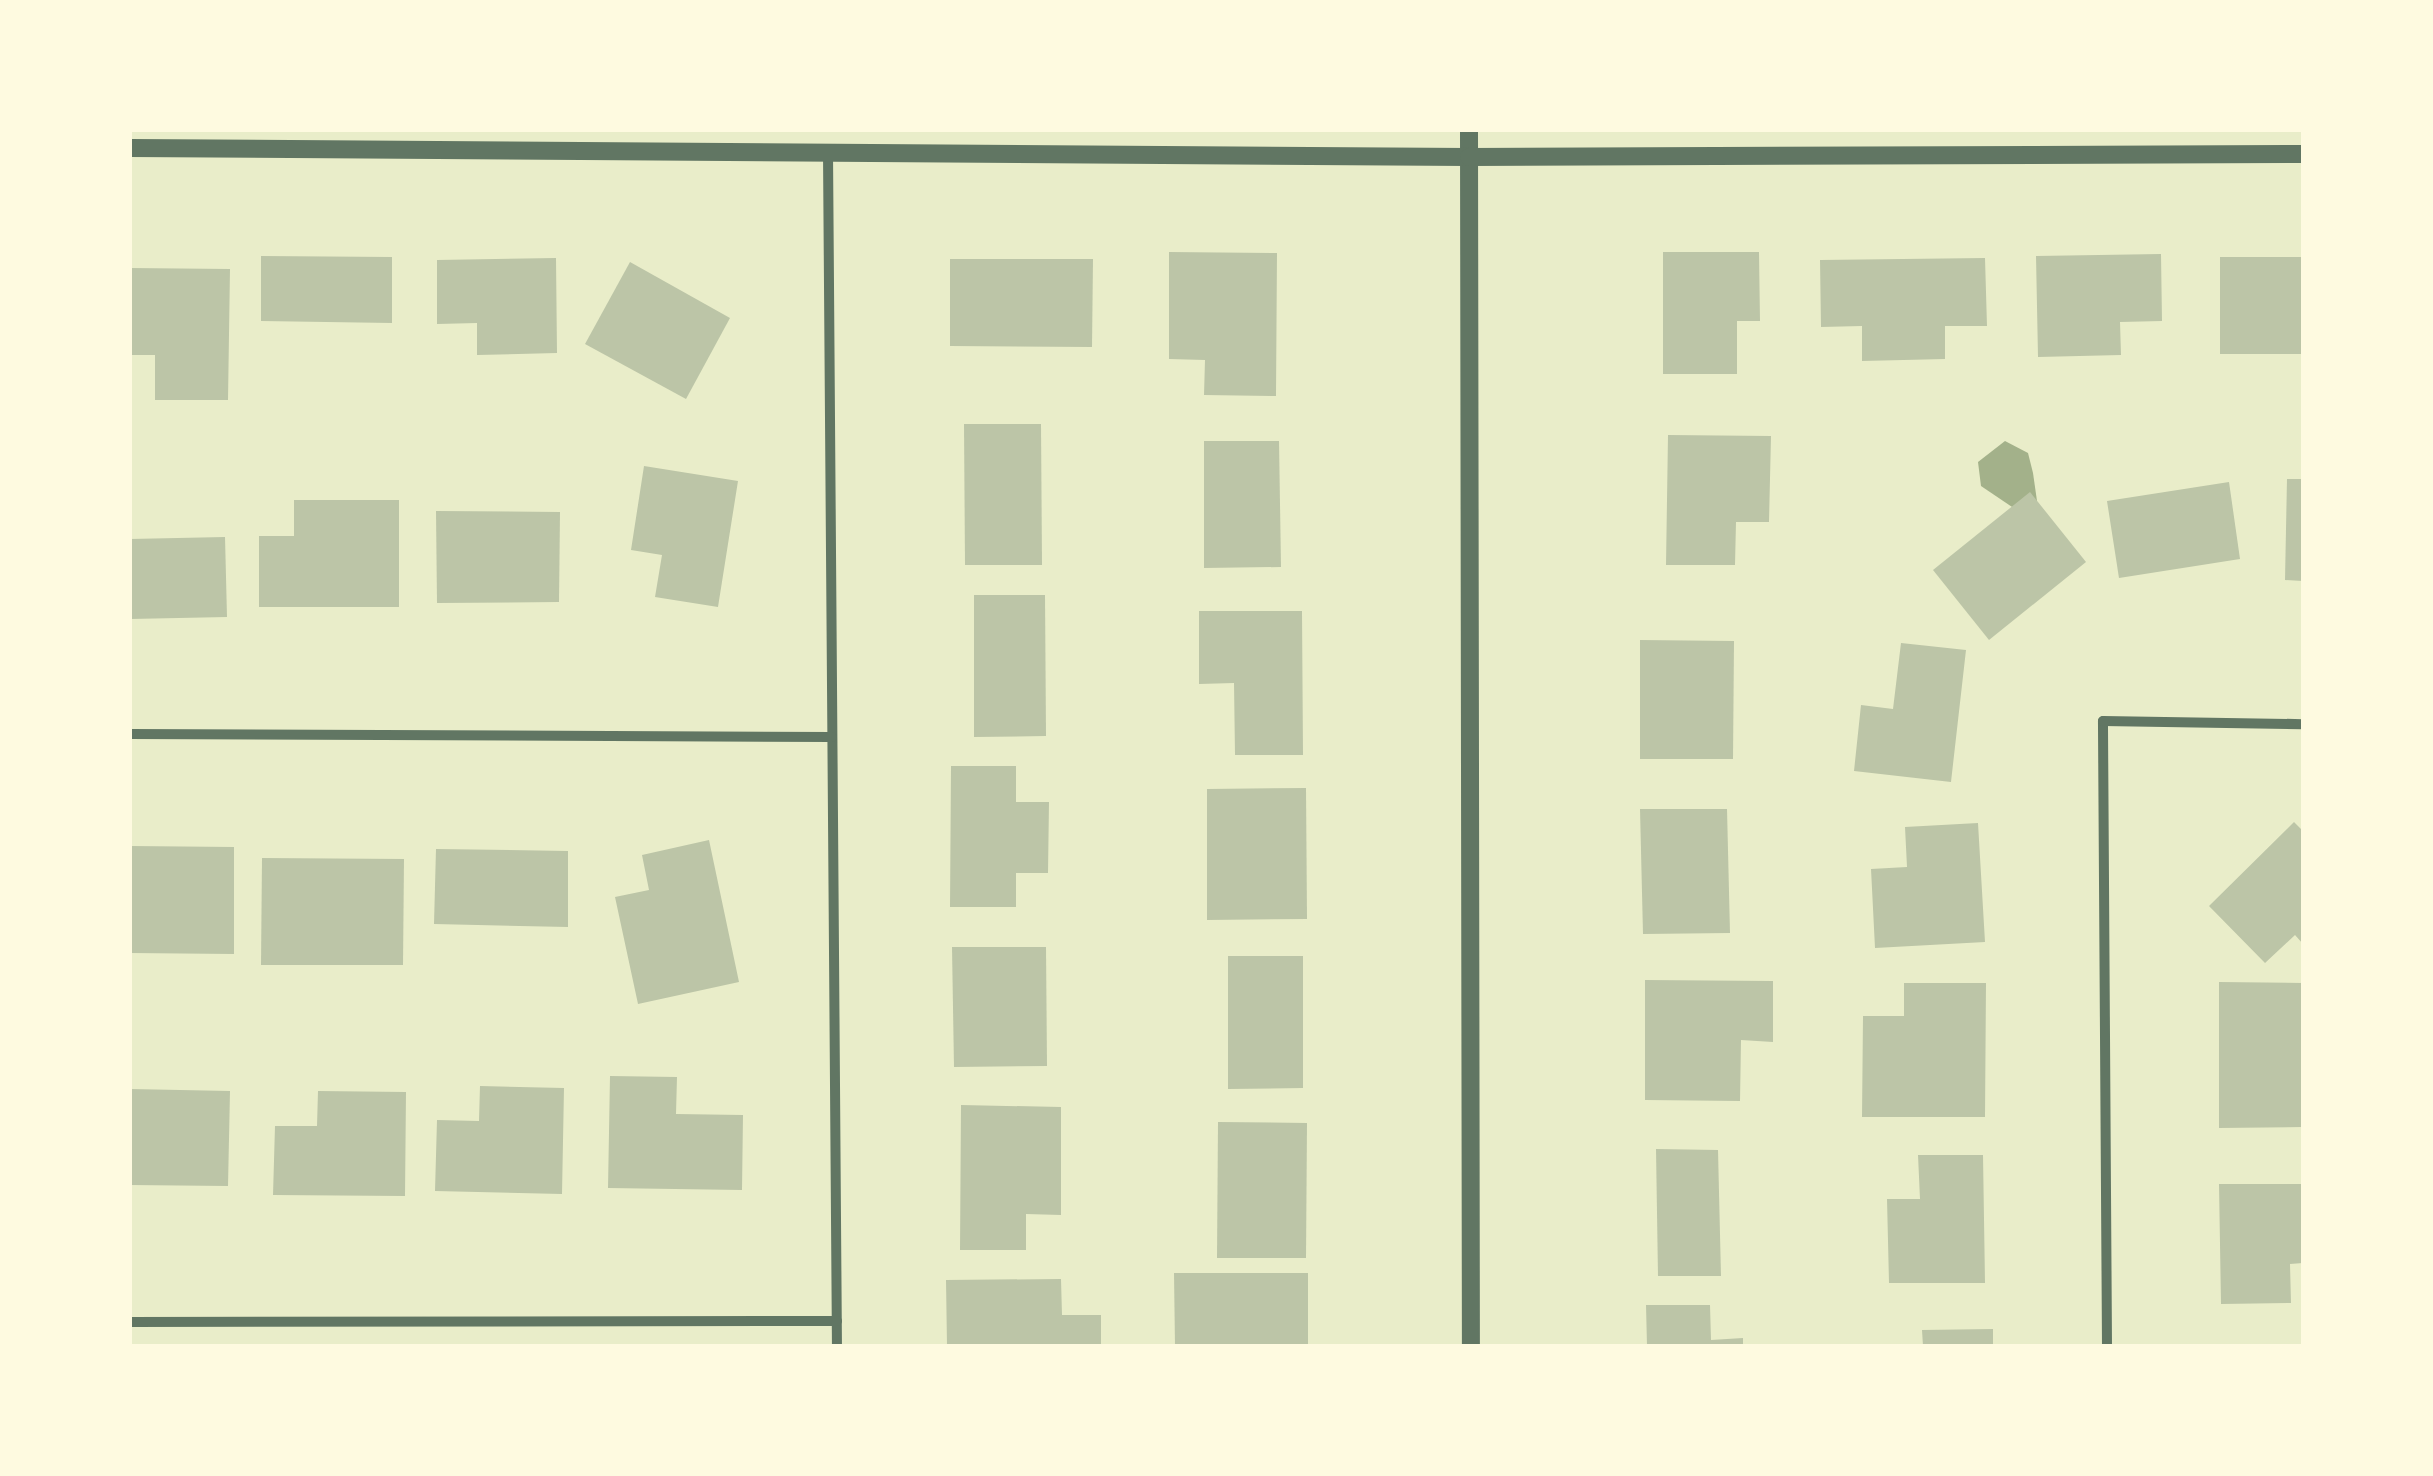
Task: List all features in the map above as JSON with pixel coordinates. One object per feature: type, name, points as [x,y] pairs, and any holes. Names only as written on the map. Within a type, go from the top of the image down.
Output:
[{"type":"street","points":[[1468,130],[1471,1346]]},
{"type":"street","points":[[130,148],[828,148],[1468,156],[2303,154]]},
{"type":"street","points":[[828,148],[837,1346]]},
{"type":"street","points":[[2107,1346],[2104,721],[2303,724]]},
{"type":"street","points":[[130,734],[832,737]]},
{"type":"street","points":[[130,1322],[837,1322]]},
{"type":"shaded area","points":[[2005,441],[2028,453],[2033,473],[2037,501],[2021,513],[1981,486],[1978,462]]},
{"type":"building","points":[[1169,252],[1277,253],[1276,396],[1204,395],[1205,360],[1169,359]]},
{"type":"building","points":[[1663,252],[1759,252],[1760,321],[1737,321],[1737,374],[1663,374]]},
{"type":"building","points":[[2161,254],[2162,321],[2120,322],[2121,355],[2038,357],[2036,256]]},
{"type":"building","points":[[261,256],[392,257],[392,323],[261,321]]},
{"type":"building","points":[[2220,257],[2303,257],[2302,354],[2220,354]]},
{"type":"building","points":[[556,258],[557,353],[477,355],[477,323],[437,324],[437,260]]},
{"type":"building","points":[[1985,258],[1987,326],[1945,326],[1945,359],[1862,361],[1862,326],[1821,327],[1820,260]]},
{"type":"building","points":[[950,259],[1093,259],[1092,347],[950,346]]},
{"type":"building","points":[[630,262],[730,318],[686,399],[585,344]]},
{"type":"building","points":[[130,268],[230,269],[228,400],[155,400],[155,355],[130,355]]},
{"type":"building","points":[[964,424],[1041,424],[1042,565],[965,565]]},
{"type":"building","points":[[1668,435],[1771,436],[1769,522],[1736,522],[1735,565],[1666,565]]},
{"type":"building","points":[[1204,441],[1279,441],[1281,567],[1204,568]]},
{"type":"building","points":[[644,466],[738,481],[718,607],[655,597],[662,555],[631,550]]},
{"type":"building","points":[[2287,479],[2303,479],[2303,581],[2285,580]]},
{"type":"building","points":[[2229,482],[2240,559],[2119,578],[2107,501]]},
{"type":"building","points":[[2030,492],[2086,562],[1989,640],[1933,570]]},
{"type":"building","points":[[294,500],[399,500],[399,607],[259,607],[259,536],[294,536]]},
{"type":"building","points":[[436,511],[560,512],[559,602],[437,603]]},
{"type":"building","points":[[225,537],[227,617],[130,619],[130,539]]},
{"type":"building","points":[[974,595],[1045,595],[1046,736],[974,737]]},
{"type":"building","points":[[1199,611],[1302,611],[1303,755],[1235,755],[1234,683],[1199,684]]},
{"type":"building","points":[[1640,640],[1734,641],[1733,759],[1640,759]]},
{"type":"building","points":[[1901,643],[1966,650],[1951,782],[1854,771],[1861,705],[1893,709]]},
{"type":"building","points":[[951,766],[1016,766],[1016,802],[1049,802],[1048,873],[1016,873],[1016,907],[950,907]]},
{"type":"building","points":[[1306,788],[1307,919],[1207,920],[1207,789]]},
{"type":"building","points":[[1640,809],[1727,809],[1730,933],[1643,934]]},
{"type":"building","points":[[2294,822],[2303,831],[2303,944],[2295,935],[2265,963],[2209,906]]},
{"type":"building","points":[[1978,823],[1985,942],[1875,948],[1871,869],[1907,867],[1905,827]]},
{"type":"building","points":[[709,840],[739,982],[638,1004],[615,897],[649,890],[642,855]]},
{"type":"building","points":[[130,846],[234,847],[234,954],[130,953]]},
{"type":"building","points":[[436,849],[568,851],[568,927],[434,924]]},
{"type":"building","points":[[262,858],[404,859],[403,965],[261,965]]},
{"type":"building","points":[[952,947],[1046,947],[1047,1066],[954,1067]]},
{"type":"building","points":[[1228,956],[1303,956],[1303,1088],[1228,1089]]},
{"type":"building","points":[[1645,980],[1773,981],[1773,1042],[1741,1040],[1740,1101],[1645,1100]]},
{"type":"building","points":[[2219,982],[2303,983],[2303,1127],[2219,1128]]},
{"type":"building","points":[[1904,983],[1986,983],[1985,1117],[1862,1117],[1863,1016],[1904,1016]]},
{"type":"building","points":[[610,1076],[677,1077],[676,1114],[743,1115],[742,1190],[608,1188]]},
{"type":"building","points":[[480,1086],[564,1088],[562,1194],[435,1191],[437,1120],[479,1121]]},
{"type":"building","points":[[130,1089],[230,1091],[228,1186],[130,1185]]},
{"type":"building","points":[[318,1091],[406,1092],[405,1196],[273,1195],[275,1126],[317,1126]]},
{"type":"building","points":[[961,1105],[1061,1107],[1061,1215],[1026,1214],[1026,1250],[960,1250]]},
{"type":"building","points":[[1218,1122],[1307,1123],[1306,1258],[1217,1258]]},
{"type":"building","points":[[1656,1149],[1718,1150],[1721,1276],[1658,1276]]},
{"type":"building","points":[[1918,1155],[1983,1155],[1985,1283],[1889,1283],[1887,1199],[1920,1199]]},
{"type":"building","points":[[2219,1184],[2303,1184],[2303,1263],[2290,1264],[2291,1303],[2221,1304]]},
{"type":"building","points":[[1174,1273],[1308,1273],[1308,1346],[1175,1346]]},
{"type":"building","points":[[1061,1279],[1062,1315],[1101,1315],[1101,1346],[947,1346],[946,1280]]},
{"type":"building","points":[[1646,1305],[1710,1305],[1711,1340],[1743,1338],[1743,1346],[1647,1346]]},
{"type":"building","points":[[1993,1329],[1993,1346],[1923,1346],[1922,1330]]}]
